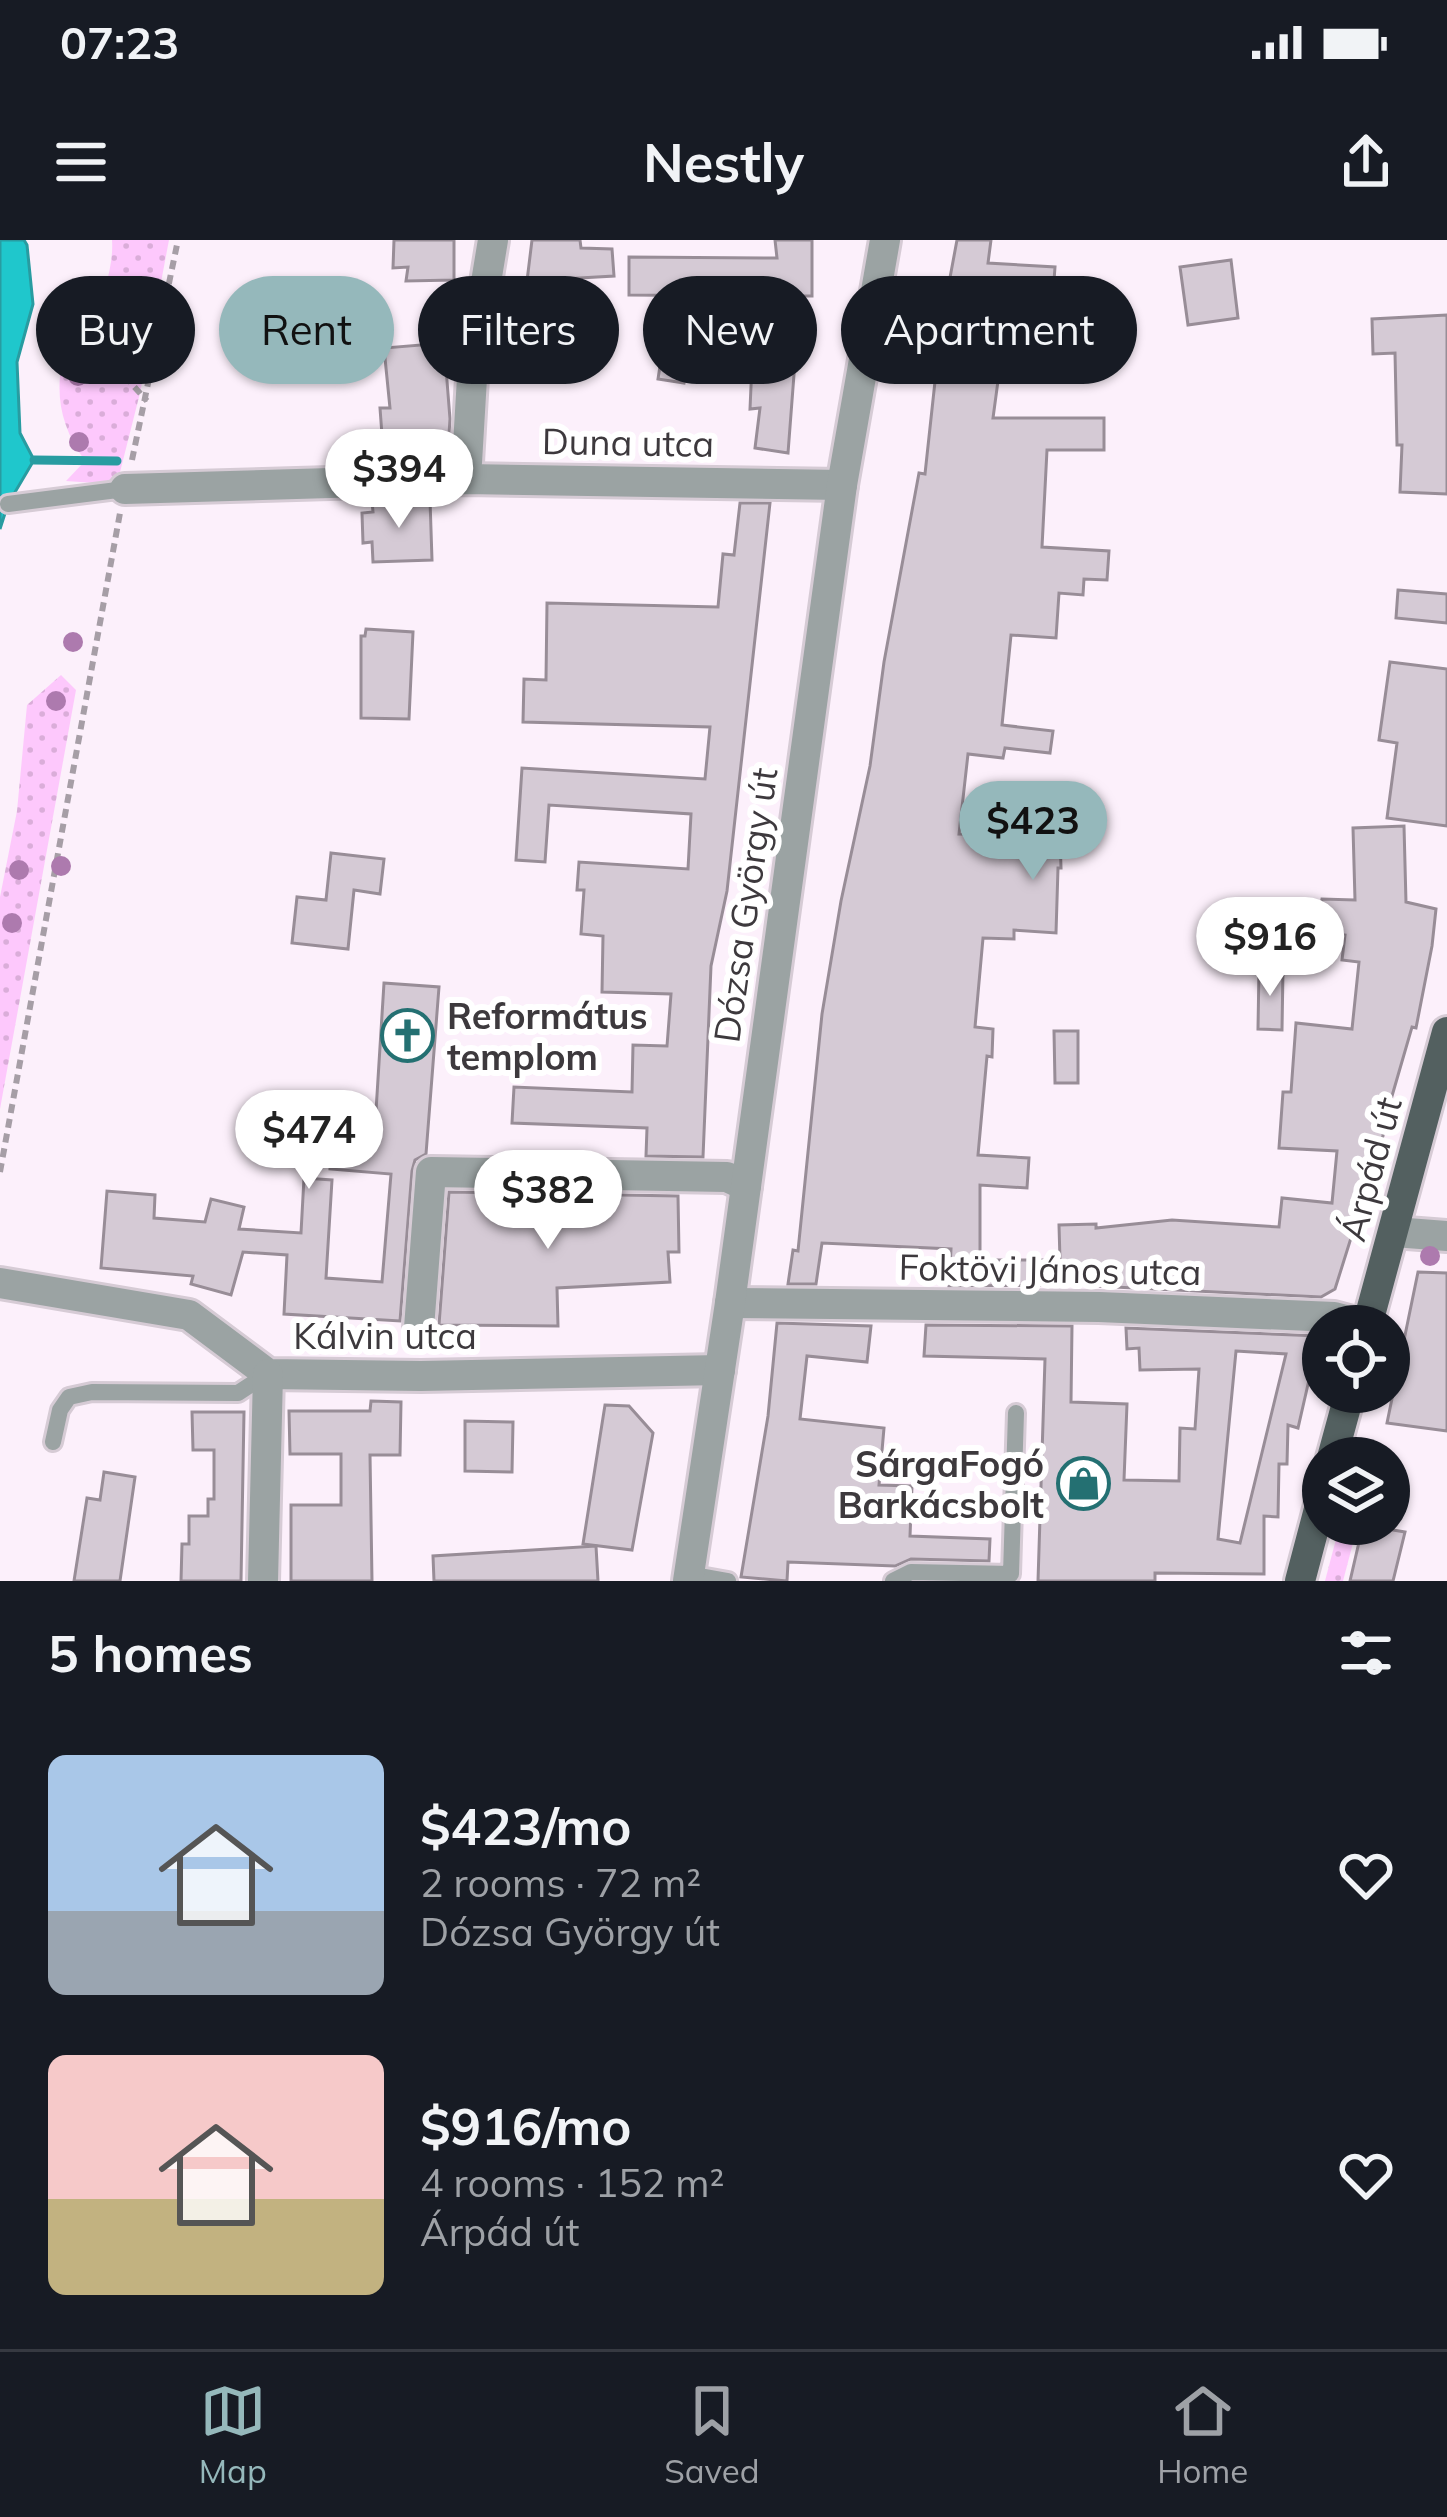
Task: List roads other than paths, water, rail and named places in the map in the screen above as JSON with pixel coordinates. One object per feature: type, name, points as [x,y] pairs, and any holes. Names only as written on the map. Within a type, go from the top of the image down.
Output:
[{"type":"main road","name":"Árpád út","points":[[1373,1305],[1447,1031]]},
{"type":"main road","points":[[1300,1581],[1310,1545]]},
{"type":"street","points":[[466,479],[473,361],[493,240]]},
{"type":"street","name":"Dózsa György út","points":[[688,1577],[842,485],[885,240]]},
{"type":"street","name":"Duna utca","points":[[125,489],[466,479],[842,485]]},
{"type":"street","points":[[419,1328],[430,1172],[727,1177],[746,1186]]},
{"type":"street","points":[[1394,1232],[1447,1236]]},
{"type":"street","name":"Kálvin utca","points":[[0,1282],[189,1315],[268,1374],[720,1370]]},
{"type":"street","name":"Foktövi János utca","points":[[730,1303],[1099,1307],[1302,1316]]},
{"type":"street","points":[[263,1581],[268,1374]]},
{"type":"lane","points":[[8,504],[125,489]]},
{"type":"lane","points":[[53,1442],[60,1410],[69,1397],[92,1392],[238,1393],[268,1374]]},
{"type":"lane","points":[[893,1581],[911,1572],[1011,1574],[1016,1413]]},
{"type":"lane","points":[[688,1577],[728,1581]]},
{"type":"water","points":[[0,240],[24,240],[27,245],[33,304],[17,362],[20,433],[34,460],[8,504],[0,529]]},
{"type":"waterway","points":[[34,460],[117,461]]},
{"type":"place","name":"Református templom","points":[[408,1036]]},
{"type":"place","name":"SárgaFogó Barkácsbolt","points":[[1083,1484]]}]
